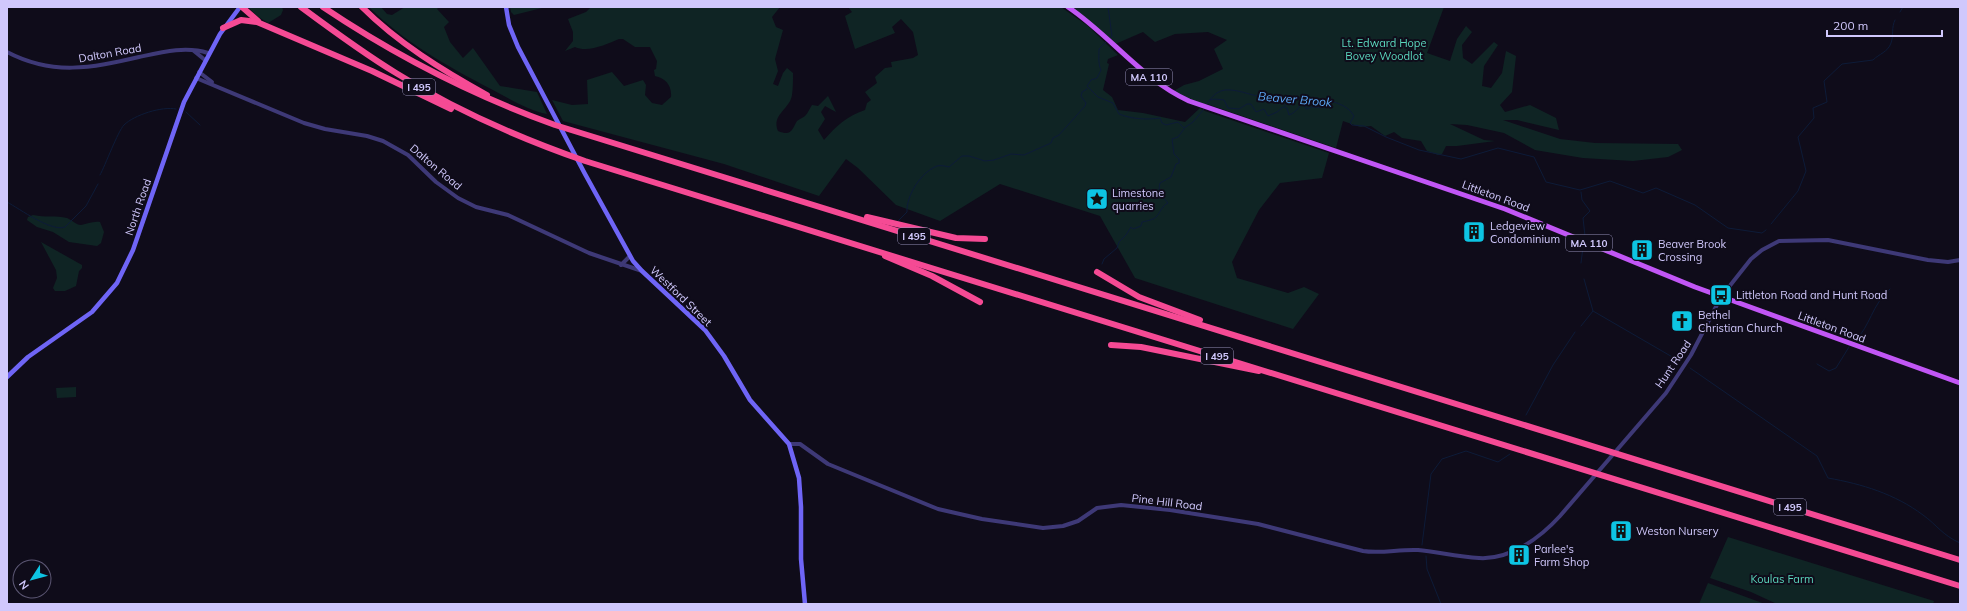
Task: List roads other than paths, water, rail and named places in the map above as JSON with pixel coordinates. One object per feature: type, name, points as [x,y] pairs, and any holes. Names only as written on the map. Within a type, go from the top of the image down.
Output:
[{"type":"highway","points":[[241,7],[264,25]]},
{"type":"highway","name":"I 495","points":[[302,7],[356,47],[431,94],[500,128],[585,161],[1275,373],[1960,586]]},
{"type":"highway","name":"I 495","points":[[323,7],[374,40],[427,70],[518,112],[627,148],[823,207],[888,229],[1960,560]]},
{"type":"highway","points":[[362,7],[396,37],[439,68],[518,112]]},
{"type":"highway","points":[[223,28],[241,20],[250,20],[264,25],[372,71],[468,116],[500,128]]},
{"type":"highway","points":[[823,207],[956,238],[985,239]]},
{"type":"highway","points":[[856,244],[932,276],[980,302]]},
{"type":"highway","points":[[1097,272],[1139,297],[1260,343]]},
{"type":"highway","points":[[1111,345],[1141,347],[1244,370],[1275,373]]},
{"type":"main road","name":"North Road","points":[[7,377],[31,354],[92,312],[117,283],[133,250],[178,117],[208,53],[223,28],[241,7]]},
{"type":"main road","name":"Westford Street","points":[[506,7],[512,35],[630,256],[642,271],[704,330],[724,356],[750,400],[789,444],[798,478],[802,507],[801,559],[805,604]]},
{"type":"main road","name":"Littleton Road","points":[[1068,7],[1152,79],[1189,100],[1505,209],[1720,297],[1960,383]]},
{"type":"street","name":"Dalton Road","points":[[7,52],[36,63],[83,68],[164,51],[199,50],[208,53]]},
{"type":"street","points":[[194,51],[205,60]]},
{"type":"street","name":"Dalton Road","points":[[199,72],[214,84]]},
{"type":"street","name":"Dalton Road","points":[[196,78],[214,84],[233,94],[304,123],[325,129],[372,137],[383,141],[408,155],[436,182],[458,198],[476,207],[508,215],[569,244],[621,265],[642,271]]},
{"type":"street","name":"Hunt Road","points":[[1551,526],[1653,408],[1684,368],[1699,342],[1720,297],[1751,260],[1762,250],[1779,241],[1828,240],[1928,260],[1948,262],[1960,260]]},
{"type":"street","points":[[621,265],[630,256]]},
{"type":"street","name":"Pine Hill Road","points":[[789,444],[800,444],[828,464],[938,509],[982,519],[1036,528],[1063,526],[1078,521],[1097,508],[1121,505],[1170,510],[1262,525],[1363,551],[1374,552],[1416,550],[1487,559],[1524,546],[1551,526]]},
{"type":"waterway","name":"Beaver Brook","points":[[1108,7],[1112,36],[1110,38]]},
{"type":"waterway","name":"Beaver Brook","points":[[1900,12],[1903,7]]},
{"type":"waterway","name":"Beaver Brook","points":[[1771,224],[1798,191],[1806,171],[1798,137],[1814,118],[1813,108],[1827,102],[1824,81],[1842,64],[1873,60],[1886,51],[1891,43],[1895,20]]},
{"type":"waterway","name":"Beaver Brook","points":[[1106,42],[1099,49],[1099,63],[1101,70],[1097,78],[1091,80],[1087,86],[1098,97],[1113,103],[1119,114],[1139,119],[1160,118],[1162,123],[1166,125],[1178,122],[1184,128],[1193,122],[1204,109]]},
{"type":"waterway","points":[[898,221],[907,212],[907,206],[912,192],[925,173],[937,166],[949,167],[962,156],[969,156],[985,161],[994,160],[1011,154],[1024,155],[1051,143],[1053,138],[1059,135],[1085,106],[1086,103],[1081,96],[1082,92],[1087,89]]},
{"type":"waterway","name":"Beaver Brook","points":[[1207,104],[1214,95],[1225,90],[1274,98],[1326,100],[1338,103],[1347,108],[1354,116],[1350,123],[1352,125],[1364,126],[1386,137],[1419,150],[1461,159],[1498,148],[1534,157],[1546,182],[1580,190],[1610,181],[1643,193],[1656,188],[1695,205],[1728,228],[1762,233],[1766,230]]},
{"type":"waterway","points":[[1283,99],[1286,102],[1285,106]]},
{"type":"waterway","points":[[1299,99],[1305,103],[1306,109],[1313,107],[1323,108]]},
{"type":"waterway","points":[[1210,100],[1224,100],[1228,108],[1239,109],[1247,104],[1251,104],[1256,112],[1264,109],[1268,116],[1277,112],[1283,107],[1287,108],[1289,115],[1297,110],[1302,101]]},
{"type":"waterway","points":[[100,175],[118,134],[124,125],[134,118],[148,112],[170,108],[176,109]]},
{"type":"waterway","points":[[186,112],[200,125]]},
{"type":"waterway","points":[[1102,264],[1104,259],[1117,248],[1119,242],[1131,227],[1133,229],[1141,226],[1142,222],[1154,218],[1168,203],[1162,196],[1159,187],[1160,183],[1171,177],[1176,164],[1179,163],[1179,159],[1174,154],[1172,139],[1178,137],[1184,129]]},
{"type":"waterway","points":[[7,202],[44,223],[59,228],[65,227],[86,206],[98,184]]},
{"type":"waterway","points":[[1581,192],[1582,200],[1590,211],[1583,218],[1585,236]]},
{"type":"waterway","points":[[1581,263],[1583,247]]},
{"type":"waterway","points":[[1581,326],[1593,311],[1584,279]]},
{"type":"waterway","points":[[1855,341],[1865,329],[1879,302],[1890,289]]},
{"type":"waterway","points":[[1593,311],[1681,362]]},
{"type":"waterway","points":[[1526,415],[1553,365],[1575,332]]},
{"type":"waterway","points":[[1817,364],[1829,371],[1836,368],[1849,347]]},
{"type":"waterway","points":[[1690,368],[1817,456],[1828,478],[1866,487],[1901,501],[1923,515],[1949,537],[1960,543]]},
{"type":"waterway","points":[[1422,545],[1431,474],[1442,459],[1466,451],[1498,462],[1510,454]]},
{"type":"waterway","points":[[1426,556],[1427,569],[1441,604]]},
{"type":"place","name":"Limestone quarries","points":[[1097,199]]},
{"type":"place","name":"Ledgeview Condominium","points":[[1474,232]]},
{"type":"place","name":"Beaver Brook Crossing","points":[[1642,250]]},
{"type":"place","name":"Littleton Road and Hunt Road","points":[[1721,295]]},
{"type":"place","name":"Bethel Christian Church","points":[[1682,321]]},
{"type":"place","name":"Weston Nursery","points":[[1621,531]]},
{"type":"place","name":"Parlee's Farm Shop","points":[[1519,555]]},
{"type":"park label","name":"Lt. Edward Hope Bovey Woodlot","points":[[1384,49]]},
{"type":"park label","name":"Koulas Farm","points":[[1782,579]]}]
